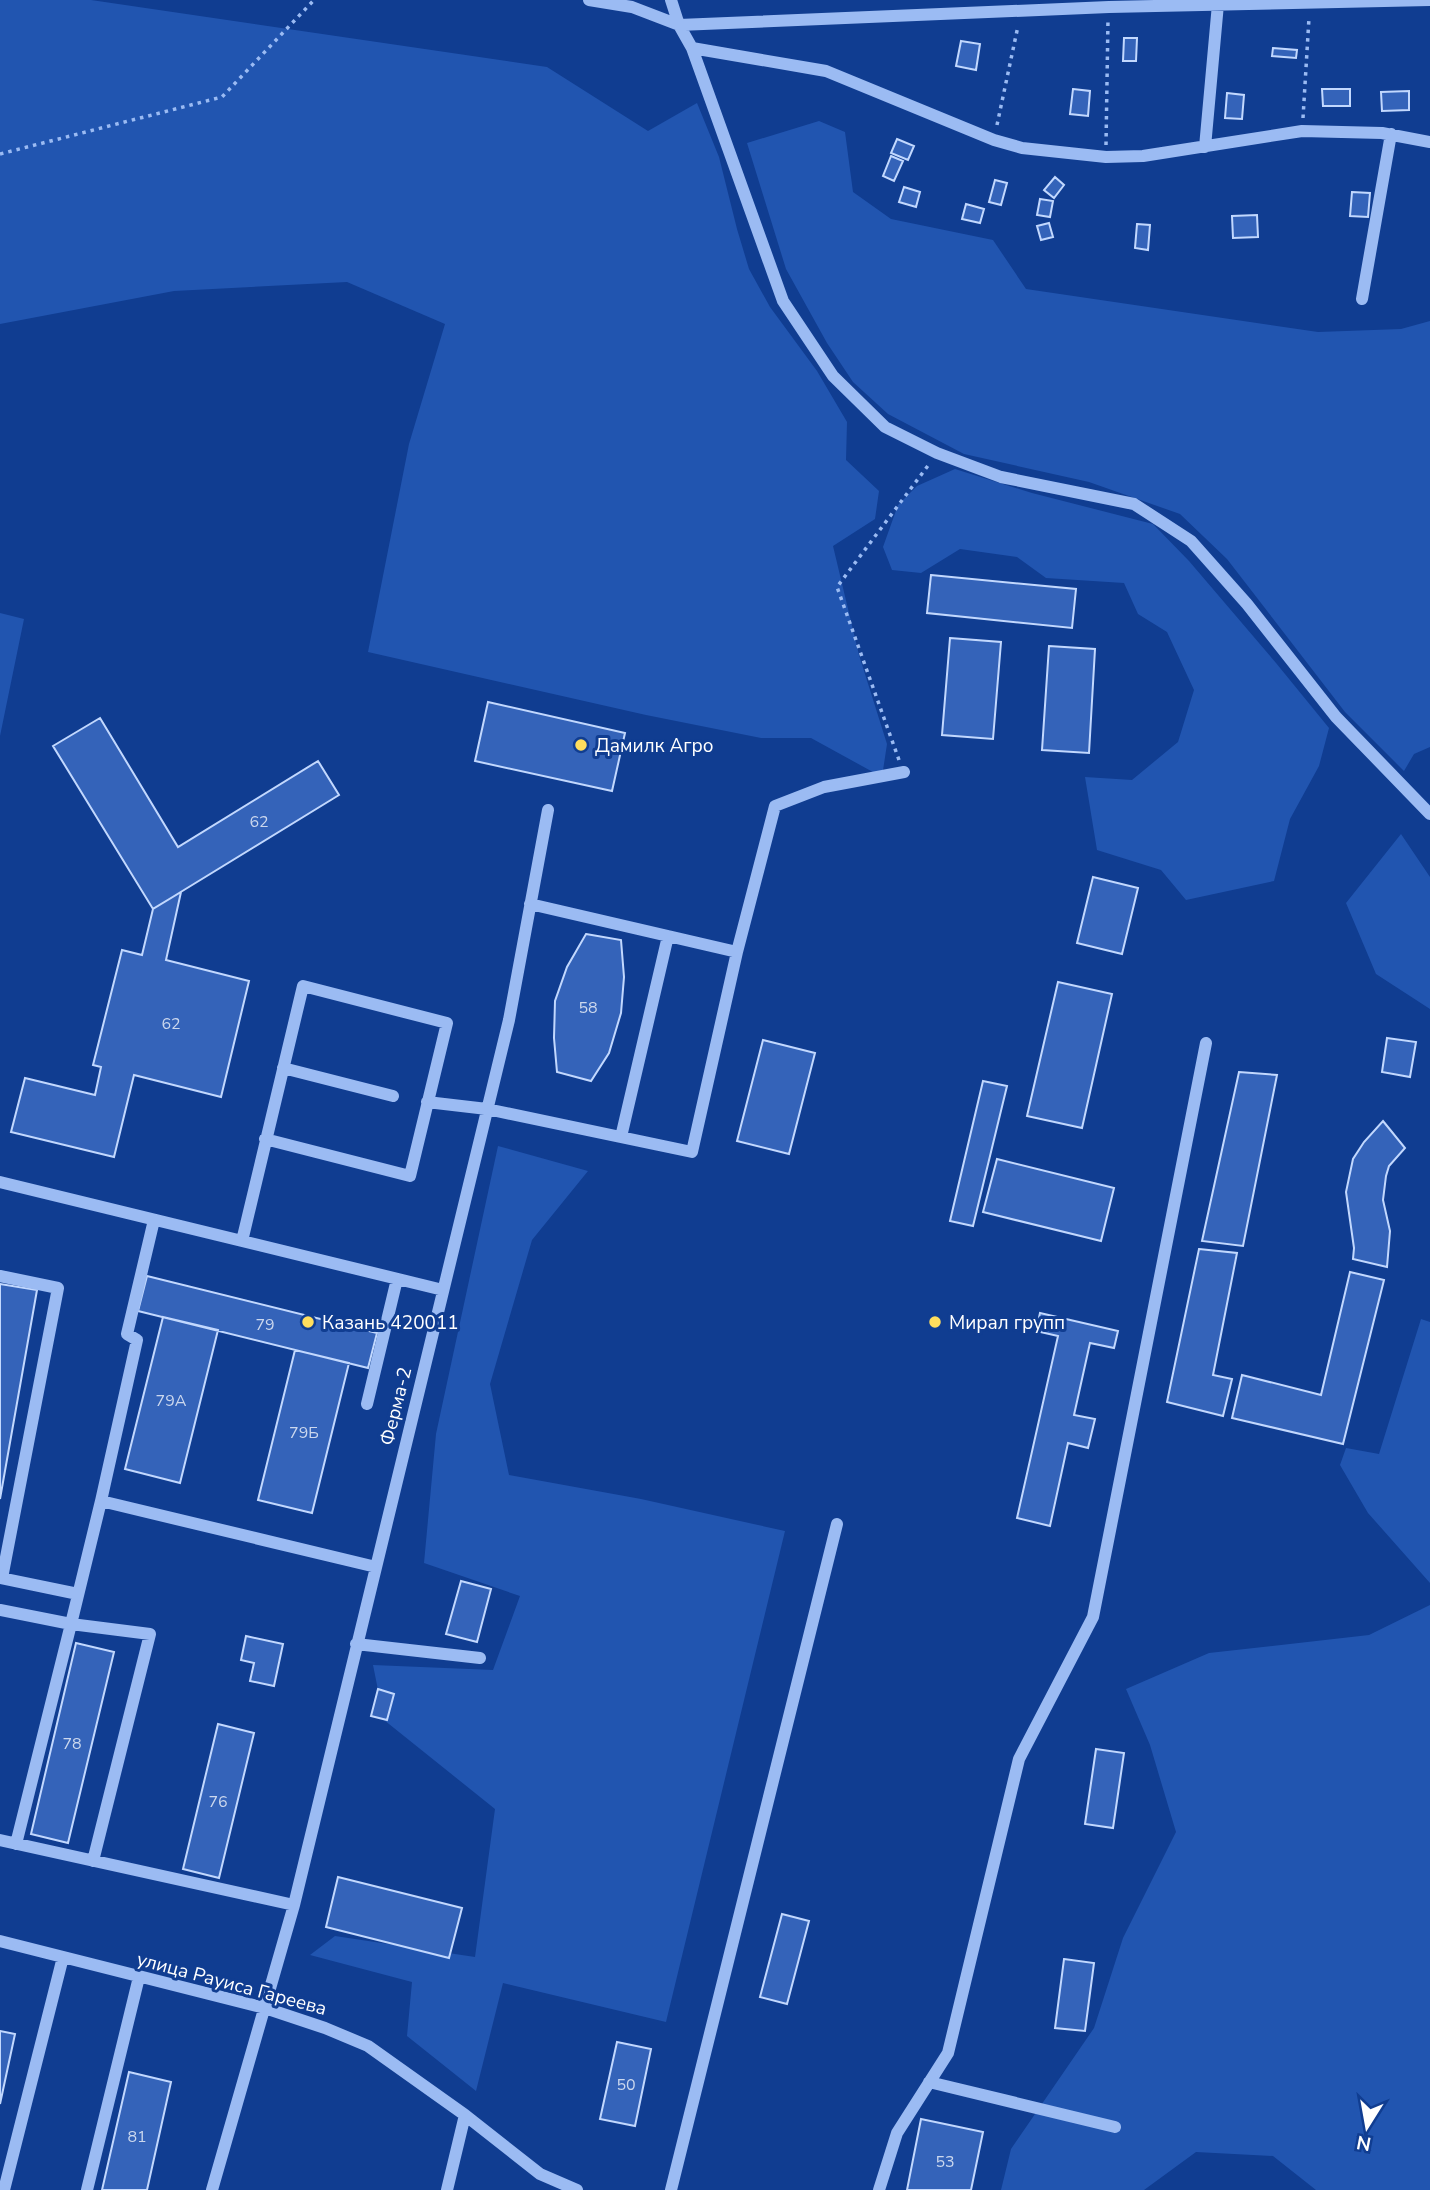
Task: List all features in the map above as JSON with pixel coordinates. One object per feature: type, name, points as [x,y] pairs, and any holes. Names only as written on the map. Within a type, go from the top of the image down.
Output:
[{"type":"street","points":[[589,0],[632,7],[680,25],[1109,7],[1430,1]]},
{"type":"street","points":[[671,0],[692,48],[783,301],[833,376],[885,427],[937,453],[1001,477],[1134,504],[1191,541],[1247,604],[1336,717],[1430,814]]},
{"type":"street","points":[[1205,147],[1218,4]]},
{"type":"street","points":[[692,48],[826,71],[994,141],[1022,148],[1106,157],[1143,156],[1302,131],[1391,134],[1430,142]]},
{"type":"street","points":[[1362,299],[1391,134]]},
{"type":"street","points":[[427,1102],[486,1109],[692,1152],[737,952],[775,806],[824,787],[904,772]]},
{"type":"street","name":"Ферма-2","points":[[212,2190],[294,1905],[509,1020],[548,810]]},
{"type":"street","points":[[530,904],[737,952]]},
{"type":"street","points":[[621,1137],[668,936]]},
{"type":"street","points":[[242,1241],[265,1139],[303,986],[447,1023],[410,1176],[265,1139]]},
{"type":"street","points":[[879,2190],[897,2133],[948,2053],[1019,1759],[1093,1617],[1206,1043]]},
{"type":"street","points":[[283,1068],[393,1096]]},
{"type":"street","points":[[0,1182],[443,1290]]},
{"type":"street","points":[[16,1844],[101,1501],[137,1340],[127,1334],[154,1220]]},
{"type":"street","points":[[0,1276],[58,1287],[1,1578],[78,1594]]},
{"type":"street","points":[[368,1404],[397,1279]]},
{"type":"street","points":[[101,1501],[376,1567]]},
{"type":"street","points":[[671,2190],[837,1524]]},
{"type":"street","points":[[0,1610],[71,1624],[150,1634],[93,1861]]},
{"type":"street","points":[[356,1644],[480,1658]]},
{"type":"street","points":[[0,1840],[294,1905]]},
{"type":"street","name":"улица Рауиса Гареева","points":[[0,1941],[265,2008],[368,2046],[465,2115],[540,2174],[577,2190]]},
{"type":"street","points":[[4,2190],[63,1957]]},
{"type":"street","points":[[87,2190],[139,1977]]},
{"type":"street","points":[[929,2082],[1115,2127]]},
{"type":"street","points":[[447,2190],[465,2115]]},
{"type":"path","points":[[0,155],[222,97],[314,0]]},
{"type":"path","points":[[1302,131],[1310,2]]},
{"type":"path","points":[[1106,157],[1109,7]]},
{"type":"path","points":[[994,141],[1021,10]]},
{"type":"path","points":[[904,772],[837,587],[937,453]]},
{"type":"shaded area","points":[[0,0],[91,0],[547,67],[648,131],[697,103],[719,157],[749,269],[770,307],[817,371],[847,422],[846,460],[879,491],[875,519],[833,546],[859,655],[887,744],[882,777],[811,738],[761,738],[646,715],[368,652],[409,444],[445,324],[347,282],[174,291],[0,324]]},
{"type":"shaded area","points":[[819,121],[845,132],[853,192],[891,219],[993,240],[1026,289],[1318,332],[1401,329],[1430,321],[1430,747],[1414,754],[1404,771],[1345,712],[1227,559],[1180,514],[1089,482],[964,454],[888,414],[853,382],[827,343],[786,269],[747,143]]},
{"type":"shaded area","points":[[955,469],[1032,493],[1153,524],[1189,561],[1329,728],[1319,766],[1290,819],[1274,881],[1186,900],[1161,870],[1097,850],[1085,777],[1132,780],[1178,742],[1194,690],[1167,632],[1138,614],[1124,583],[1046,578],[1017,557],[960,549],[921,573],[892,570],[883,547],[898,505],[917,486]]},
{"type":"shaded area","points":[[0,613],[24,619],[0,736]]},
{"type":"shaded area","points":[[1401,834],[1430,877],[1430,1009],[1376,974],[1346,903]]},
{"type":"shaded area","points":[[498,1146],[588,1171],[532,1240],[490,1384],[509,1475],[641,1499],[785,1531],[666,2022],[503,1983],[476,2091],[407,2036],[412,1982],[310,1955],[335,1936],[475,1957],[495,1809],[384,1720],[373,1665],[493,1670],[520,1596],[424,1563],[436,1434]]},
{"type":"shaded area","points":[[1421,1319],[1430,1322],[1430,1583],[1368,1513],[1340,1465],[1346,1448],[1379,1454]]},
{"type":"shaded area","points":[[1430,1605],[1430,2190],[1316,2190],[1273,2156],[1196,2152],[1144,2190],[1001,2190],[1011,2149],[1094,2028],[1123,1938],[1176,1832],[1150,1745],[1126,1689],[1209,1653],[1369,1635]]},
{"type":"building","points":[[1124,38],[1137,38],[1136,61],[1123,61]]},
{"type":"building","points":[[961,41],[980,44],[976,70],[956,66]]},
{"type":"building","points":[[1273,48],[1297,50],[1296,58],[1272,56]]},
{"type":"building","points":[[1073,89],[1090,91],[1088,116],[1070,114]]},
{"type":"building","points":[[1322,89],[1350,89],[1350,106],[1323,106]]},
{"type":"building","points":[[1409,91],[1409,110],[1382,111],[1381,92]]},
{"type":"building","points":[[1227,93],[1244,95],[1242,119],[1225,118]]},
{"type":"building","points":[[897,139],[914,146],[908,160],[891,153]]},
{"type":"building","points":[[891,156],[903,161],[894,181],[883,176]]},
{"type":"building","points":[[1055,177],[1064,185],[1054,198],[1044,190]]},
{"type":"building","points":[[995,180],[1007,183],[1001,205],[989,202]]},
{"type":"building","points":[[904,187],[920,192],[916,207],[899,202]]},
{"type":"building","points":[[1352,192],[1370,193],[1368,217],[1350,216]]},
{"type":"building","points":[[1040,199],[1053,201],[1050,217],[1037,215]]},
{"type":"building","points":[[966,204],[984,209],[980,223],[962,219]]},
{"type":"building","points":[[1257,215],[1258,237],[1233,238],[1232,216]]},
{"type":"building","points":[[1049,223],[1053,237],[1041,240],[1037,226]]},
{"type":"building","points":[[1137,224],[1150,225],[1148,250],[1135,248]]},
{"type":"building","points":[[931,575],[1076,589],[1072,628],[927,613]]},
{"type":"building","points":[[950,638],[1001,642],[993,739],[942,735]]},
{"type":"building","points":[[1049,646],[1095,649],[1089,753],[1042,750]]},
{"type":"building","points":[[488,702],[625,733],[612,791],[475,761]]},
{"type":"building","points":[[100,718],[178,847],[318,761],[339,795],[153,909],[53,746]]},
{"type":"building","points":[[1093,877],[1138,888],[1122,954],[1077,943]]},
{"type":"building","points":[[181,892],[166,960],[249,981],[221,1097],[134,1075],[114,1157],[11,1132],[25,1078],[95,1095],[101,1067],[93,1065],[122,950],[142,955],[153,909]]},
{"type":"building","points":[[586,934],[621,940],[624,977],[621,1013],[609,1053],[591,1081],[557,1072],[554,1038],[555,1001],[567,967]]},
{"type":"building","points":[[1058,982],[1112,994],[1082,1128],[1027,1116]]},
{"type":"building","points":[[1387,1038],[1416,1042],[1410,1077],[1382,1072]]},
{"type":"building","points":[[763,1040],[815,1053],[789,1154],[737,1141]]},
{"type":"building","points":[[1239,1072],[1277,1075],[1243,1246],[1202,1241]]},
{"type":"building","points":[[983,1081],[1007,1086],[973,1226],[950,1221]]},
{"type":"building","points":[[1383,1121],[1405,1148],[1389,1166],[1386,1176],[1383,1200],[1390,1231],[1387,1267],[1353,1259],[1354,1248],[1346,1192],[1353,1159]]},
{"type":"building","points":[[997,1159],[1114,1188],[1101,1241],[983,1212]]},
{"type":"building","points":[[1199,1249],[1237,1253],[1213,1375],[1232,1379],[1223,1416],[1167,1402]]},
{"type":"building","points":[[1350,1272],[1384,1280],[1343,1444],[1232,1418],[1242,1375],[1321,1395]]},
{"type":"building","points":[[147,1276],[377,1333],[368,1368],[138,1311]]},
{"type":"building","points":[[0,1284],[37,1290],[0,1499]]},
{"type":"building","points":[[1040,1313],[1118,1331],[1114,1348],[1090,1343],[1074,1415],[1095,1419],[1088,1448],[1068,1443],[1050,1526],[1017,1518],[1058,1336],[1036,1331]]},
{"type":"building","points":[[163,1317],[218,1330],[180,1483],[125,1469]]},
{"type":"building","points":[[295,1350],[349,1363],[312,1513],[258,1500]]},
{"type":"building","points":[[461,1581],[491,1589],[477,1642],[446,1634]]},
{"type":"building","points":[[246,1636],[283,1644],[274,1686],[250,1681],[254,1663],[241,1660]]},
{"type":"building","points":[[76,1643],[114,1652],[68,1843],[31,1834]]},
{"type":"building","points":[[378,1689],[394,1694],[387,1720],[371,1716]]},
{"type":"building","points":[[218,1724],[254,1733],[219,1878],[183,1869]]},
{"type":"building","points":[[1096,1749],[1124,1753],[1113,1828],[1085,1824]]},
{"type":"building","points":[[338,1877],[462,1908],[449,1958],[326,1927]]},
{"type":"building","points":[[782,1914],[809,1921],[787,2004],[760,1997]]},
{"type":"building","points":[[1064,1959],[1094,1963],[1085,2031],[1055,2028]]},
{"type":"building","points":[[0,2031],[15,2034],[0,2104]]},
{"type":"building","points":[[617,2042],[651,2049],[635,2126],[600,2119]]},
{"type":"building","points":[[129,2072],[171,2082],[147,2190],[102,2190]]},
{"type":"building","points":[[921,2119],[983,2132],[971,2190],[907,2190]]},
{"type":"place","name":"Дамилк Агро","points":[[581,745]]},
{"type":"place","name":"Казань 420011","points":[[308,1322]]},
{"type":"place","name":"Мирал групп","points":[[935,1322]]}]
